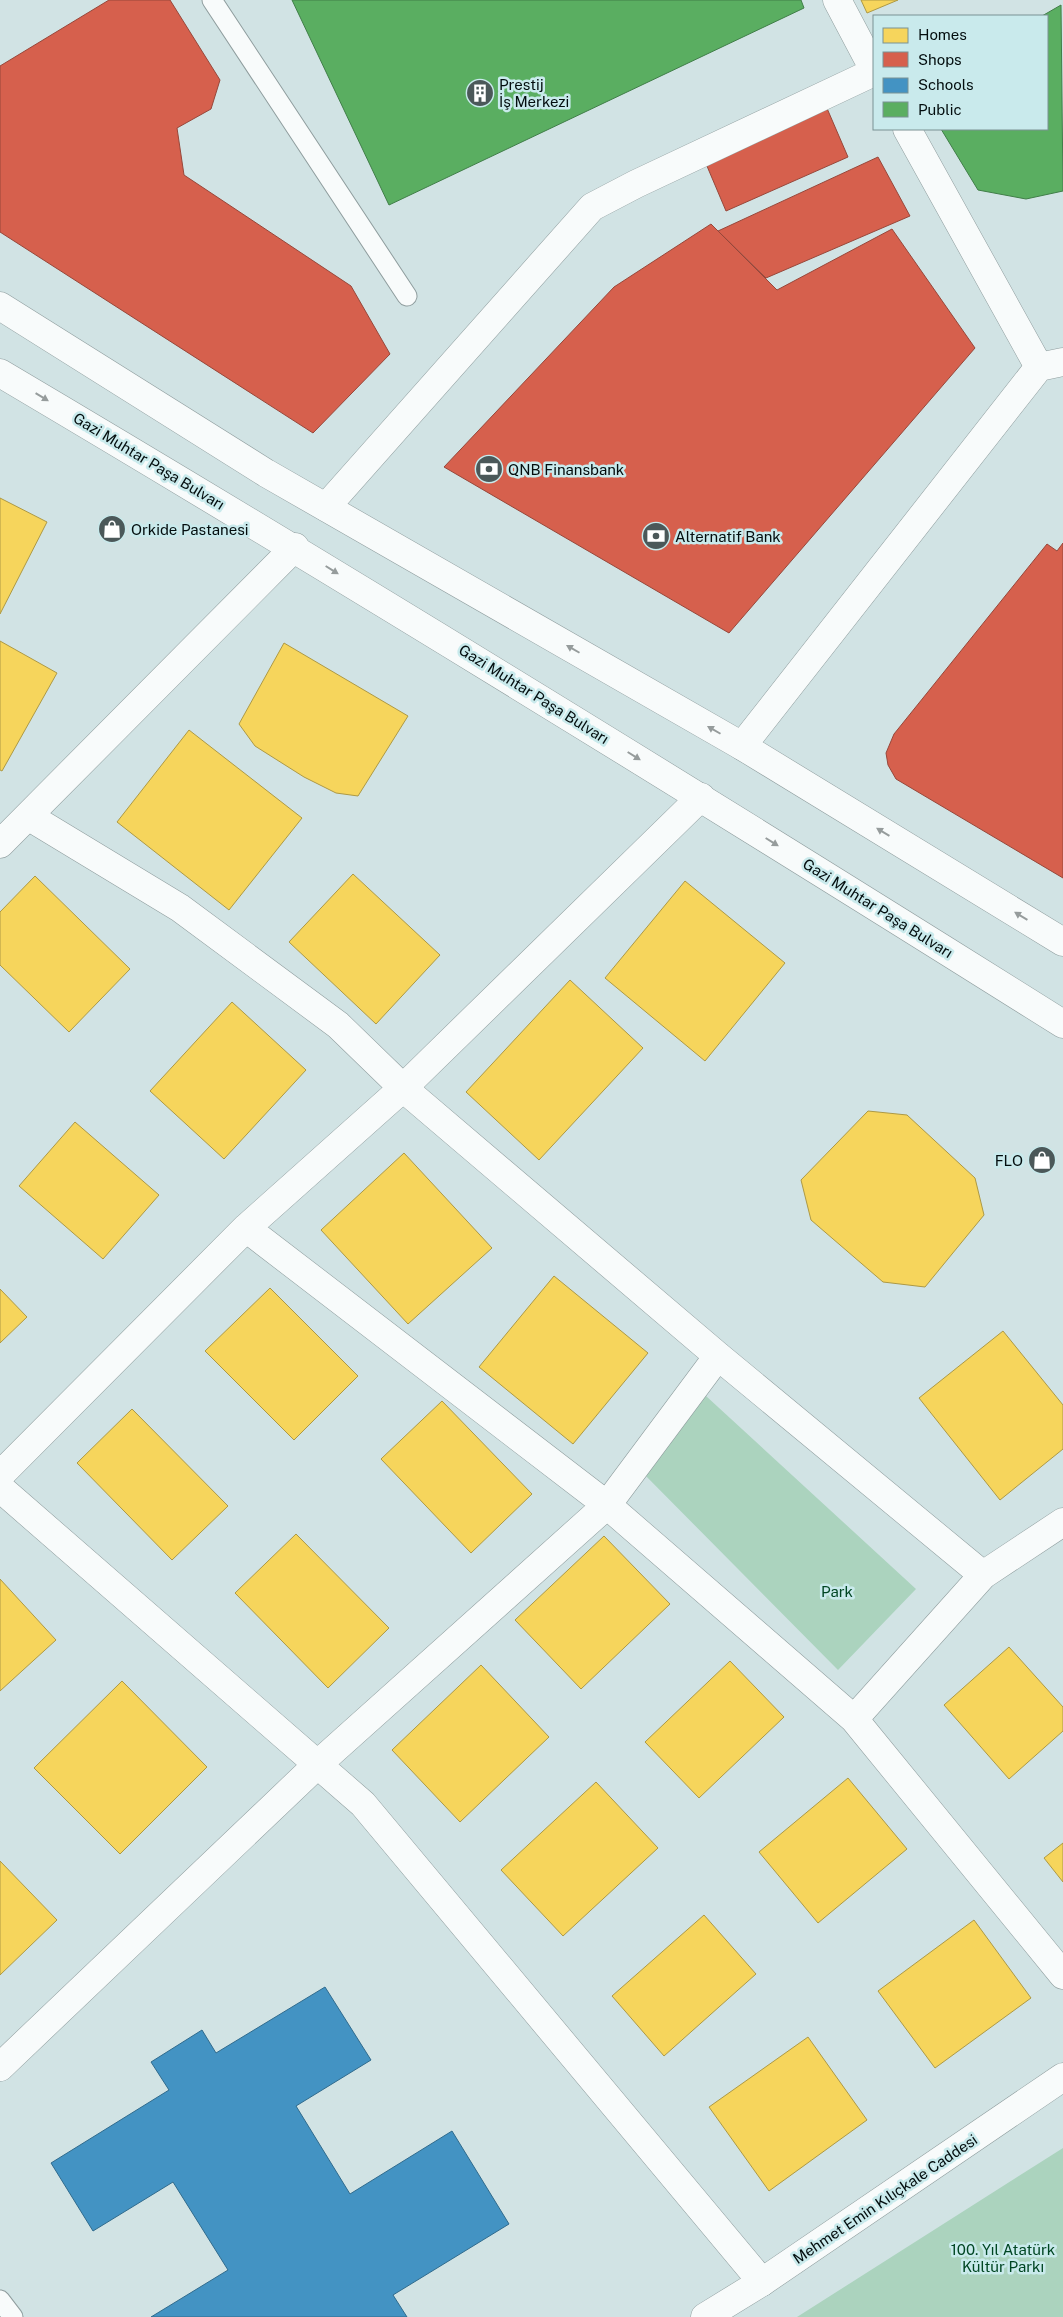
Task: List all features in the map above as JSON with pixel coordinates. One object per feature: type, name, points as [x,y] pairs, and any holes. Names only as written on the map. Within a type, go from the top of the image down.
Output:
[{"type":"street","points":[[837,0],[873,69]]},
{"type":"street","points":[[326,507],[592,207],[636,184],[873,71]]},
{"type":"street","points":[[742,746],[1055,367],[908,130]]},
{"type":"street","points":[[0,306],[266,472],[742,746],[1063,942]]},
{"type":"street","name":"Gazi Muhtar Paşa Bulvarı","points":[[0,373],[294,548],[701,797],[1063,1024]]},
{"type":"street","points":[[0,844],[294,548]]},
{"type":"street","points":[[0,1476],[246,1228],[403,1088],[701,797]]},
{"type":"street","points":[[28,816],[180,908],[338,1025],[403,1088],[718,1356],[983,1576]]},
{"type":"street","points":[[246,1228],[607,1505],[854,1719],[1063,1976]]},
{"type":"street","points":[[0,2067],[318,1764],[607,1505],[718,1356]]},
{"type":"street","points":[[0,1488],[364,1804],[762,2282]]},
{"type":"street","points":[[854,1719],[983,1576],[1063,1522]]},
{"type":"street","name":"Mehmet Emin Kılıçkale Caddesi","points":[[705,2317],[762,2282],[1063,2077]]},
{"type":"lane","points":[[212,0],[407,296]]},
{"type":"lane","points":[[0,2300],[13,2317]]},
{"type":"green space","name":"Park","points":[[706,1396],[916,1589],[838,1670],[637,1467]]},
{"type":"green space","name":"100. Yıl Atatürk Kültür Parkı","points":[[1063,2148],[1063,2317],[797,2317]]},
{"type":"building: Homes","points":[[861,0],[898,0],[867,13]]},
{"type":"building: Homes","points":[[0,498],[47,522],[0,614]]},
{"type":"building: Homes","points":[[0,641],[57,673],[2,771],[0,770]]},
{"type":"building: Homes","points":[[284,643],[408,716],[358,796],[336,793],[304,777],[255,746],[239,724]]},
{"type":"building: Homes","points":[[189,730],[302,818],[229,910],[117,822]]},
{"type":"building: Homes","points":[[353,874],[440,955],[376,1024],[289,942]]},
{"type":"building: Homes","points":[[35,876],[130,969],[69,1032],[0,965],[0,912]]},
{"type":"building: Homes","points":[[685,881],[785,963],[705,1061],[605,978]]},
{"type":"building: Homes","points":[[570,980],[643,1048],[539,1160],[466,1092]]},
{"type":"building: Homes","points":[[232,1002],[306,1070],[224,1159],[150,1091]]},
{"type":"building: Homes","points":[[868,1111],[907,1115],[975,1178],[984,1215],[925,1287],[883,1282],[811,1220],[801,1180]]},
{"type":"building: Homes","points":[[75,1122],[159,1195],[103,1259],[19,1186]]},
{"type":"building: Homes","points":[[404,1153],[492,1248],[408,1324],[321,1230]]},
{"type":"building: Homes","points":[[554,1276],[648,1353],[573,1444],[479,1367]]},
{"type":"building: Homes","points":[[270,1288],[358,1376],[294,1440],[205,1351]]},
{"type":"building: Homes","points":[[0,1289],[27,1317],[0,1343]]},
{"type":"building: Homes","points":[[1003,1331],[1063,1405],[1063,1449],[1000,1500],[919,1398]]},
{"type":"building: Homes","points":[[442,1401],[532,1494],[471,1553],[381,1459]]},
{"type":"building: Homes","points":[[132,1409],[228,1506],[172,1560],[77,1463]]},
{"type":"building: Homes","points":[[296,1534],[389,1628],[328,1688],[235,1593]]},
{"type":"building: Homes","points":[[604,1536],[670,1604],[581,1689],[515,1620]]},
{"type":"building: Homes","points":[[0,1579],[56,1640],[0,1691]]},
{"type":"building: Homes","points":[[1009,1647],[1063,1707],[1063,1731],[1009,1779],[944,1705]]},
{"type":"building: Homes","points":[[730,1661],[784,1717],[699,1798],[645,1742]]},
{"type":"building: Homes","points":[[481,1665],[549,1737],[460,1822],[392,1750]]},
{"type":"building: Homes","points":[[122,1681],[207,1767],[120,1854],[34,1768]]},
{"type":"building: Homes","points":[[848,1778],[907,1849],[818,1923],[759,1852]]},
{"type":"building: Homes","points":[[596,1782],[658,1848],[563,1936],[501,1870]]},
{"type":"building: Homes","points":[[1063,1843],[1063,1882],[1044,1858]]},
{"type":"building: Homes","points":[[0,1861],[57,1920],[0,1975]]},
{"type":"building: Homes","points":[[704,1915],[756,1974],[664,2056],[612,1996]]},
{"type":"building: Homes","points":[[974,1920],[1031,1998],[935,2068],[878,1991]]},
{"type":"building: Homes","points":[[808,2037],[867,2120],[769,2191],[709,2107]]},
{"type":"building: Shops","points":[[109,0],[170,0],[220,80],[211,109],[177,128],[184,175],[351,286],[390,354],[313,433],[0,232],[0,66]]},
{"type":"building: Shops","points":[[826,106],[848,157],[726,211],[704,159]]},
{"type":"building: Shops","points":[[878,157],[910,216],[766,278],[718,231]]},
{"type":"building: Shops","points":[[711,224],[777,290],[892,229],[975,348],[729,633],[444,467],[614,287]]},
{"type":"building: Shops","points":[[1063,543],[1063,878],[896,779],[888,765],[886,753],[894,734],[1047,544],[1057,551]]},
{"type":"building: Schools","points":[[325,1987],[371,2060],[296,2106],[350,2194],[452,2131],[509,2224],[393,2295],[407,2317],[151,2317],[228,2270],[173,2182],[93,2231],[51,2163],[169,2090],[151,2062],[202,2030],[216,2053]]},
{"type":"building: Public","name":"Prestij İş Merkezi","points":[[292,0],[801,0],[804,8],[389,205]]},
{"type":"building: Public","points":[[1061,5],[1063,191],[1026,199],[978,190],[942,130],[1048,130],[1048,15],[1044,15]]},
{"type":"place","name":"Prestij İş Merkezi","points":[[480,93]]},
{"type":"place","name":"QNB Finansbank","points":[[489,469]]},
{"type":"place","name":"Orkide Pastanesi","points":[[112,529]]},
{"type":"place","name":"Alternatif Bank","points":[[656,536]]},
{"type":"place","name":"FLO","points":[[1042,1160]]}]
